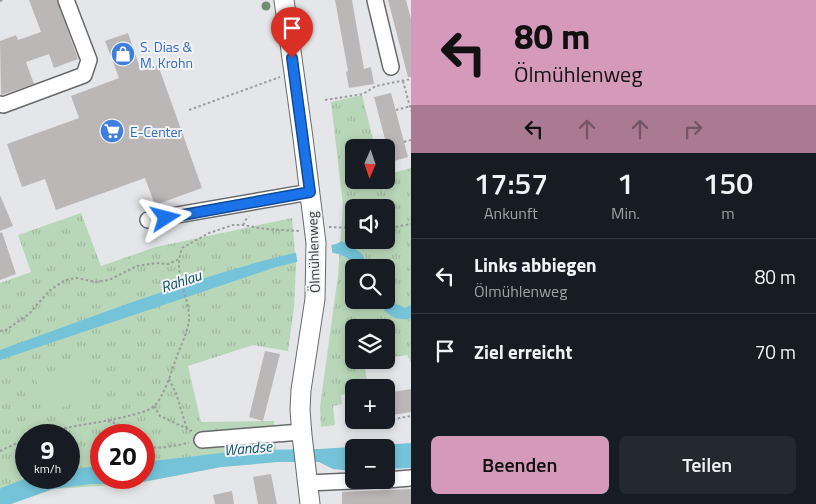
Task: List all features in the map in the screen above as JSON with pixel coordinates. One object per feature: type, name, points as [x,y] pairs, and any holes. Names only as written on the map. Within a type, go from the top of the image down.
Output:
[{"type":"main road","name":"Ölmühlenweg","points":[[284,0],[315,236],[316,264],[312,327],[301,390],[302,439],[310,504]]},
{"type":"street","points":[[0,104],[4,106],[84,75],[89,60],[66,0]]},
{"type":"street","points":[[375,0],[391,68]]},
{"type":"street","points":[[148,220],[310,192]]},
{"type":"street","points":[[202,440],[302,439]]},
{"type":"street","points":[[306,474],[345,477]]},
{"type":"street","points":[[395,479],[411,478]]},
{"type":"path","points":[[189,110],[294,72]]},
{"type":"path","points":[[325,100],[363,94],[376,86],[411,79]]},
{"type":"path","points":[[403,81],[411,111]]},
{"type":"path","points":[[396,110],[410,106]]},
{"type":"path","points":[[404,142],[411,140]]},
{"type":"path","points":[[395,227],[411,224]]},
{"type":"path","points":[[80,426],[139,413],[154,406],[162,393],[169,379],[189,316],[180,278],[179,259],[182,248],[208,232],[233,225],[292,231],[315,236],[334,226],[345,227]]},
{"type":"path","points":[[0,331],[6,330],[29,314],[49,291],[66,280],[77,278],[95,282],[109,280],[137,266],[156,263],[168,264],[179,259]]},
{"type":"path","points":[[169,379],[176,393],[187,429]]},
{"type":"path","points":[[154,406],[160,416],[197,433],[202,440],[155,447]]},
{"type":"path","points":[[395,419],[411,416]]},
{"type":"path","points":[[108,421],[117,424]]},
{"type":"path","points":[[0,451],[15,444]]},
{"type":"green space","points":[[362,95],[373,139],[345,139],[345,189],[395,189],[395,172],[411,168],[411,362],[407,355],[395,357],[395,319],[345,319],[345,369],[365,369],[367,379],[345,379],[345,394],[341,395],[342,404],[333,406],[335,425],[321,427],[320,407],[338,275],[343,205],[331,102]]},
{"type":"green space","points":[[81,213],[101,266],[156,247],[292,218],[296,265],[294,307],[288,351],[253,345],[188,366],[201,422],[274,421],[277,462],[221,467],[155,480],[155,424],[90,424],[90,487],[80,487],[80,424],[15,424],[15,489],[53,489],[11,504],[0,504],[0,283],[31,272],[18,235]]},
{"type":"green space","points":[[83,360],[96,395],[48,413],[35,378]]},
{"type":"water","points":[[342,241],[345,243],[345,249],[355,249],[361,253],[364,259],[348,259],[334,253],[276,267],[0,360],[0,350],[124,305],[250,264]]},
{"type":"water","points":[[395,303],[405,308],[411,305],[411,318],[395,318],[384,309],[395,309]]},
{"type":"water","points":[[411,443],[411,468],[395,469],[395,444]]},
{"type":"water","points":[[345,447],[345,470],[333,469],[319,462],[277,462],[221,467],[155,480],[155,461],[248,450]]},
{"type":"water","points":[[90,467],[90,484],[80,485],[80,468]]},
{"type":"water","points":[[15,483],[15,489],[53,489],[11,504],[0,504],[1,488]]},
{"type":"pier","points":[[331,243],[333,256],[298,264],[295,249]]},
{"type":"building","points":[[29,0],[57,0],[78,59],[54,68],[49,54],[26,62],[34,84],[1,95],[0,41],[16,35],[18,40],[41,32]]},
{"type":"building","points":[[335,0],[352,0],[364,69],[371,67],[374,84],[349,88],[346,72],[348,71]]},
{"type":"building","points":[[388,0],[406,0],[411,19],[411,77],[408,77]]},
{"type":"building","name":"E-Center","points":[[128,33],[141,71],[158,65],[202,188],[155,205],[145,178],[56,210],[45,179],[22,187],[7,144],[79,118],[71,96],[119,78],[105,41]]},
{"type":"building","points":[[391,93],[408,157],[395,161],[395,139],[385,139],[374,97]]},
{"type":"building","points":[[0,195],[13,226],[0,231]]},
{"type":"building","points":[[2,232],[16,274],[0,280],[0,233]]},
{"type":"building","points":[[265,351],[280,354],[263,421],[249,417]]},
{"type":"building","points":[[411,389],[411,412],[395,415],[395,392]]},
{"type":"building","points":[[271,474],[277,504],[258,504],[253,477]]},
{"type":"building","points":[[411,489],[411,504],[342,504],[342,492]]},
{"type":"building","points":[[232,491],[234,504],[215,504],[213,495]]},
{"type":"place","name":"S. Dias & M. Krohn","points":[[123,54]]},
{"type":"place","name":"E-Center","points":[[112,131]]},
{"type":"route","points":[[166,218],[310,192],[292,58]]},
{"type":"water label","name":"Rahlau","points":[[181,281]]},
{"type":"water label","name":"Wandse","points":[[248,448]]}]
